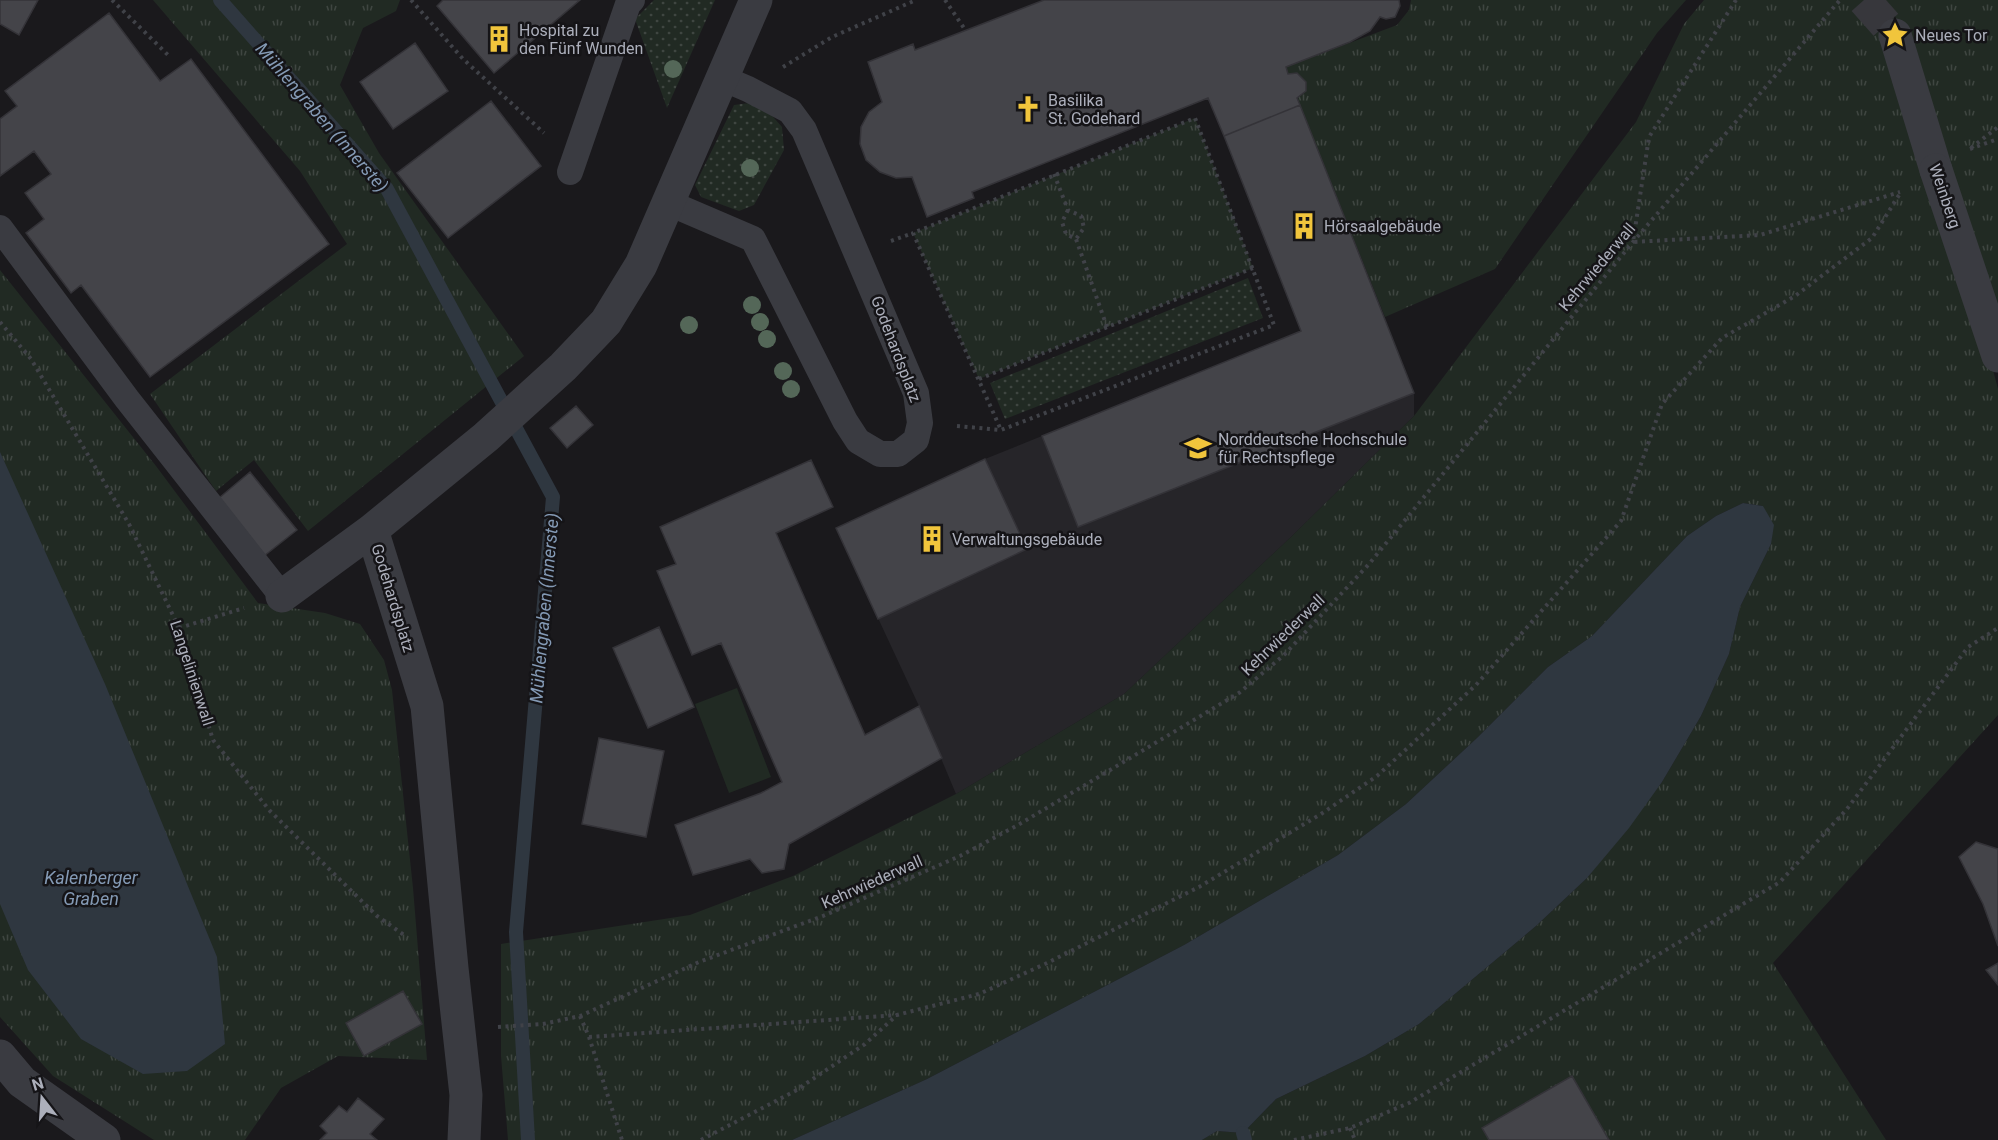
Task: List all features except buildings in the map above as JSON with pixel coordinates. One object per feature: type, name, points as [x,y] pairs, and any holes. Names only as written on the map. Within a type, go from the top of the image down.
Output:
[{"type":"street","name":"Godehardsplatz","points":[[464,1140],[466,1095],[427,706],[372,530],[486,437],[563,367],[606,322],[641,265],[669,203],[735,84],[756,0]]},
{"type":"street","name":"Weinberg","points":[[1895,35],[1936,170],[1998,357]]},
{"type":"street","points":[[282,596],[372,530]]},
{"type":"street","points":[[0,1056],[22,1082],[104,1140]]},
{"type":"lane","points":[[570,172],[628,4],[632,0]]},
{"type":"lane","name":"Godehardsplatz","points":[[669,203],[753,239],[845,421],[858,441],[880,454],[898,454],[916,440],[920,423],[916,393],[804,130],[790,111],[735,84]]},
{"type":"lane","points":[[0,228],[127,399],[282,596]]},
{"type":"path","points":[[112,0],[168,55]]},
{"type":"path","points":[[411,0],[463,59],[543,132],[570,172]]},
{"type":"path","points":[[735,84],[916,0]]},
{"type":"path","points":[[945,0],[966,31]]},
{"type":"path","points":[[589,1037],[897,1015],[979,994],[1199,887],[1321,814],[1377,776],[1476,685],[1621,521],[1662,404],[1722,338],[1795,297],[1872,238],[1901,192],[1761,235],[1633,242],[1649,137],[1736,0]]},
{"type":"path","name":"Kehrwiederwall","points":[[497,1027],[543,1024],[580,1016],[699,962],[823,916],[960,856],[1018,825],[1239,693],[1284,655],[1369,564],[1633,242],[1840,0]]},
{"type":"path","points":[[886,242],[1196,118],[1274,324],[1001,430],[920,423]]},
{"type":"path","points":[[1968,150],[1998,127]]},
{"type":"path","points":[[1054,174],[1068,210],[1081,216],[1084,228],[1076,239]]},
{"type":"path","points":[[1068,210],[1062,222],[1066,234],[1076,239],[1107,327]]},
{"type":"path","points":[[913,233],[1001,430]]},
{"type":"path","points":[[979,379],[1253,268]]},
{"type":"path","name":"Langelinienwall","points":[[0,322],[31,359],[129,524],[179,628],[213,740],[263,802],[377,916],[452,968]]},
{"type":"path","points":[[179,628],[282,596]]},
{"type":"path","points":[[1294,1140],[1350,1128],[1409,1103],[1780,882],[1847,810],[1968,647],[1998,628]]},
{"type":"path","points":[[701,1140],[795,1090],[865,1044],[897,1015]]},
{"type":"path","points":[[580,1016],[622,1140]]},
{"type":"path","points":[[1350,1128],[1355,1140]]},
{"type":"shaded area","name":"Norddeutsche Hochschule für Rechtspflege","points":[[1300,105],[1414,393],[1414,416],[1291,537],[1124,694],[956,794],[919,706],[836,528],[985,459],[1301,331],[1224,135]]},
{"type":"green space","points":[[153,0],[400,0],[396,11],[363,28],[340,85],[379,153],[524,356],[308,531],[254,460],[216,491],[150,394],[347,244],[300,171]]},
{"type":"green space","points":[[654,0],[715,0],[667,108],[635,19]]},
{"type":"green space","points":[[1411,0],[1686,0],[1657,33],[1495,269],[1385,317],[1297,98],[1306,91],[1306,82],[1297,74],[1288,74],[1286,67],[1397,25],[1409,10]]},
{"type":"green space","points":[[1704,0],[1998,0],[1998,342],[1984,336],[1998,389],[1998,715],[1773,963],[1886,1140],[1202,1140],[1217,1131],[1243,1133],[1276,1099],[1365,1056],[1419,1024],[1536,926],[1587,878],[1662,782],[1701,716],[1729,654],[1740,607],[1771,544],[1763,506],[1743,503],[1716,516],[1687,536],[1592,636],[1548,667],[1406,804],[1338,855],[1184,945],[927,1079],[792,1140],[508,1140],[501,1056],[501,944],[690,915],[793,876],[956,794],[1124,694],[1291,537],[1414,416],[1636,122],[1684,24]]},
{"type":"green space","points":[[749,103],[767,110],[782,127],[784,150],[754,205],[739,211],[701,197],[695,185],[734,105]]},
{"type":"green space","points":[[1195,118],[1253,268],[979,379],[913,233]]},
{"type":"green space","points":[[0,270],[156,466],[258,603],[325,613],[360,624],[384,660],[392,690],[413,888],[427,1060],[338,1056],[281,1088],[245,1140],[154,1140],[53,1076],[0,1017]]},
{"type":"green space","points":[[1248,278],[1263,318],[1005,419],[990,383]]},
{"type":"green space","points":[[737,688],[771,777],[729,793],[695,704]]},
{"type":"water","name":"Kalenberger Graben","points":[[0,452],[105,684],[217,957],[225,1044],[187,1071],[143,1074],[81,1039],[28,970],[0,904]]},
{"type":"water","points":[[1743,503],[1763,506],[1774,525],[1771,544],[1740,607],[1729,654],[1701,716],[1662,782],[1629,828],[1587,878],[1536,926],[1419,1024],[1365,1056],[1276,1099],[1243,1133],[1217,1131],[1202,1140],[792,1140],[927,1079],[1184,945],[1338,855],[1406,804],[1548,667],[1592,636],[1687,536],[1716,516]]},
{"type":"waterway","name":"Mühlengraben (Innerste)","points":[[220,0],[387,189],[553,497],[516,932],[528,1140]]},
{"type":"waterway","points":[[1243,1133],[1245,1140]]},
{"type":"tunnel","points":[[1864,0],[1895,35]]},
{"type":"place","name":"Neues Tor","points":[[1895,35]]},
{"type":"place","name":"Hospital zu den Fünf Wunden","points":[[499,39]]},
{"type":"place","name":"Basilika St. Godehard","points":[[1028,109]]},
{"type":"place","name":"Hörsaalgebäude","points":[[1304,226]]},
{"type":"place","name":"Norddeutsche Hochschule für Rechtspflege","points":[[1198,448]]},
{"type":"place","name":"Verwaltungsgebäude","points":[[932,539]]}]
